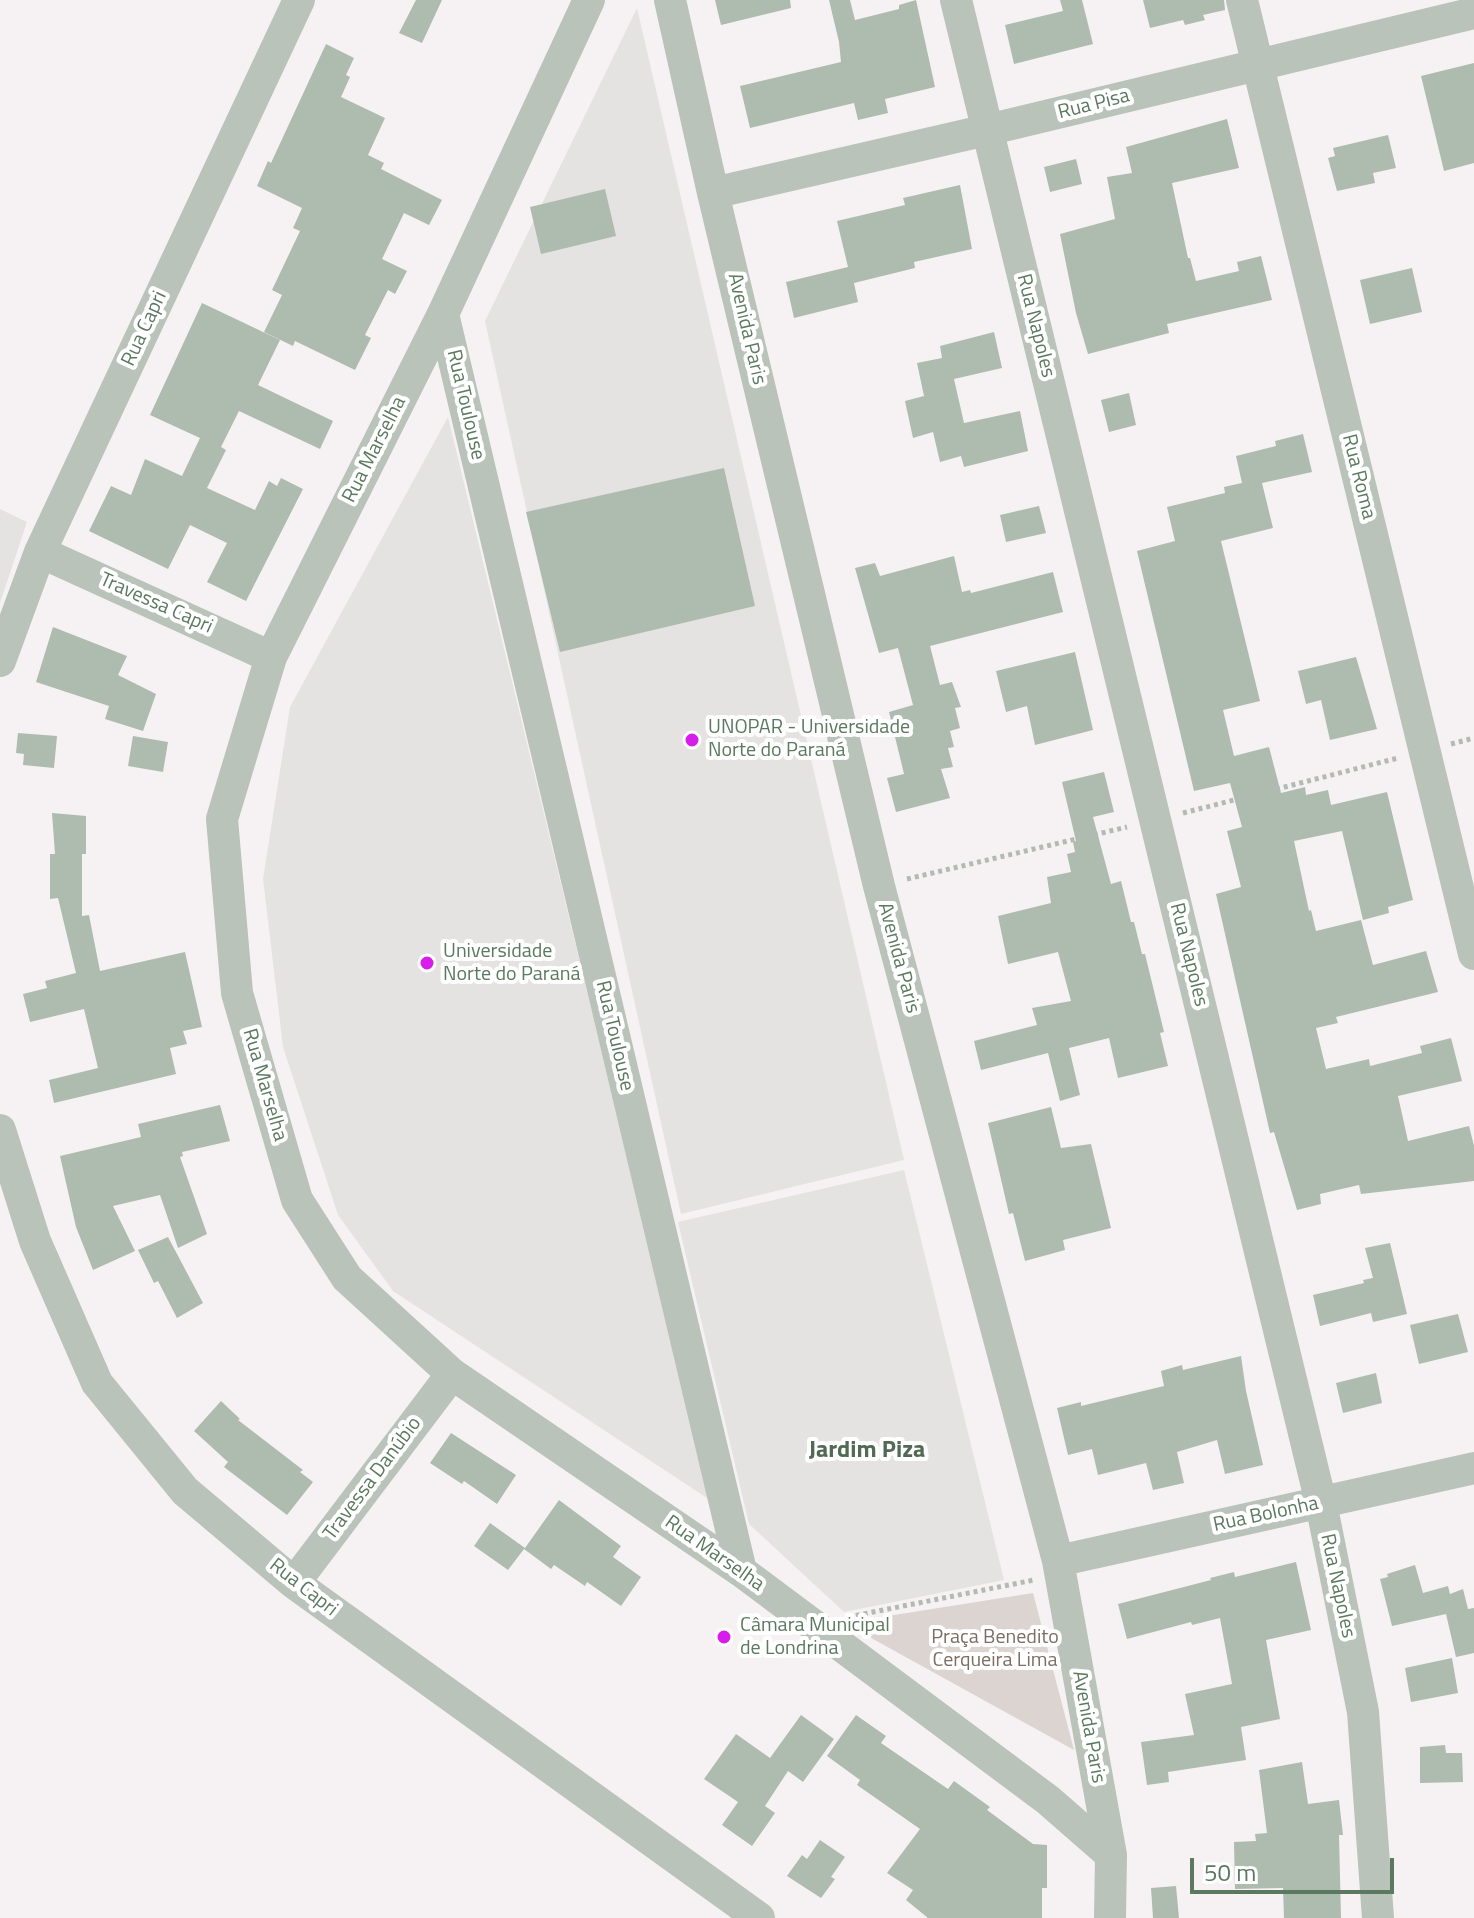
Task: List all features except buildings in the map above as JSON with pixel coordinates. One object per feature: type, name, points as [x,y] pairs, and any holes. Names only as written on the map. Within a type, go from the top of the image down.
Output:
[{"type":"street","name":"Rua Capri","points":[[0,661],[40,552],[299,0]]},
{"type":"street","name":"Rua Marselha","points":[[589,0],[443,314],[271,657],[222,819],[237,993],[297,1200],[347,1278],[452,1374],[741,1571],[1048,1800],[1111,1855]]},
{"type":"street","name":"Avenida Paris","points":[[670,0],[713,193],[879,886],[1060,1568],[1111,1855],[1110,1918]]},
{"type":"street","name":"Rua Napoles","points":[[956,0],[1321,1503],[1363,1712],[1378,1918]]},
{"type":"street","name":"Rua Roma","points":[[1242,0],[1474,954]]},
{"type":"street","name":"Rua Pisa","points":[[713,193],[1474,13]]},
{"type":"street","name":"Rua Toulouse","points":[[443,314],[741,1571]]},
{"type":"street","name":"Travessa Capri","points":[[40,552],[271,657]]},
{"type":"street","name":"Rua Capri","points":[[0,1130],[35,1241],[97,1383],[185,1491],[294,1583],[759,1918]]},
{"type":"street","name":"Travessa Danúbio","points":[[294,1583],[452,1374]]},
{"type":"street","name":"Rua Bolonha","points":[[1060,1568],[1474,1468]]},
{"type":"path","points":[[811,1624],[1060,1568]]},
{"type":"shaded area","name":"UNOPAR - Universidade Norte do Paraná","points":[[637,8],[904,1160],[681,1214],[485,321]]},
{"type":"shaded area","name":"Universidade Norte do Paraná","points":[[448,417],[710,1500],[393,1291],[338,1215],[283,1047],[263,879],[290,707]]},
{"type":"shaded area","points":[[0,509],[27,522],[0,603]]},
{"type":"shaded area","points":[[904,1170],[1004,1580],[844,1612],[749,1524],[678,1222]]},
{"type":"green space","name":"Praça Benedito Cerqueira Lima","points":[[1033,1593],[1074,1750],[844,1623]]},
{"type":"place","name":"UNOPAR - Universidade Norte do Paraná","points":[[692,740]]},
{"type":"place","name":"Universidade Norte do Paraná","points":[[427,963]]},
{"type":"place","name":"Câmara Municipal de Londrina","points":[[724,1637]]},
{"type":"district","name":"Jardim Piza","points":[[867,1451]]}]
